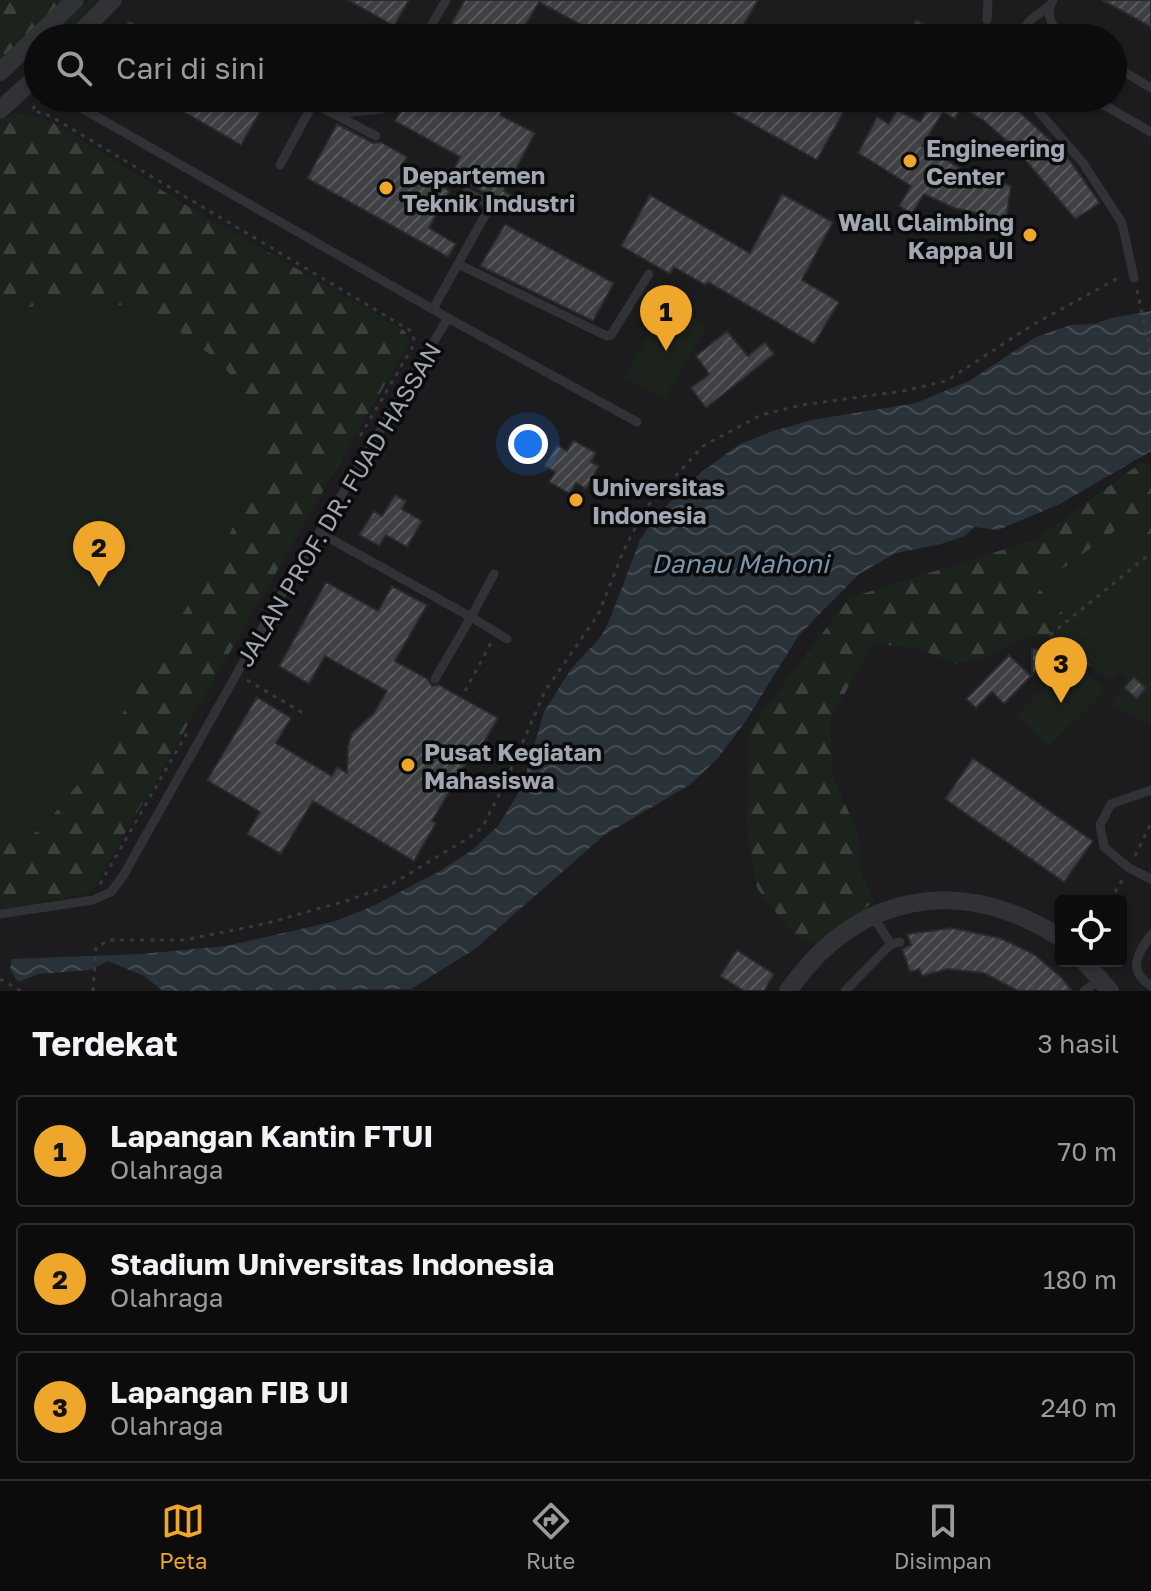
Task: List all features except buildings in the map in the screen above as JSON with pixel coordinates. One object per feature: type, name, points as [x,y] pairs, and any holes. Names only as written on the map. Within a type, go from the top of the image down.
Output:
[{"type":"street","points":[[50,24],[75,0]]},
{"type":"street","points":[[89,24],[113,0]]},
{"type":"street","points":[[0,72],[24,49]]},
{"type":"street","points":[[17,56],[24,64]]},
{"type":"street","points":[[0,110],[24,89]]},
{"type":"street","points":[[794,989],[819,953],[840,935],[872,915],[929,901],[964,901],[998,907],[1031,920],[1055,934]]},
{"type":"street","points":[[1090,967],[1106,985]]},
{"type":"lane","points":[[432,24],[446,0]]},
{"type":"lane","points":[[987,20],[988,0]]},
{"type":"lane","points":[[1028,24],[1051,3]]},
{"type":"lane","points":[[1051,3],[1052,24]]},
{"type":"lane","points":[[1127,73],[1151,88]]},
{"type":"lane","name":"JALAN PROF. DR. FUAD HASSAN","points":[[0,914],[93,900],[111,892],[140,848],[236,675],[448,318],[88,112]]},
{"type":"lane","points":[[280,165],[308,112]]},
{"type":"lane","points":[[331,112],[376,136]]},
{"type":"lane","points":[[334,114],[353,112]]},
{"type":"lane","points":[[1039,112],[1083,163],[1122,223],[1134,275]]},
{"type":"lane","points":[[1116,112],[1151,132]]},
{"type":"lane","points":[[433,309],[489,208],[483,200],[467,192]]},
{"type":"lane","points":[[458,264],[607,336],[611,335],[649,274]]},
{"type":"lane","points":[[448,318],[637,422]]},
{"type":"lane","points":[[320,533],[507,639]]},
{"type":"lane","points":[[435,679],[494,574]]},
{"type":"lane","points":[[1151,790],[1111,804],[1100,825],[1104,847],[1129,868],[1151,879]]},
{"type":"lane","points":[[845,991],[895,943],[872,915]]},
{"type":"lane","points":[[1151,935],[1141,948],[1135,966],[1140,979],[1151,986]]},
{"type":"lane","points":[[1084,991],[1106,985]]},
{"type":"path","points":[[38,112],[50,116],[411,331],[414,340],[412,348],[355,446]]},
{"type":"path","points":[[93,991],[96,947],[110,940],[184,940],[264,924],[349,900],[390,885],[482,828],[545,691],[598,615],[644,510],[703,446],[761,415],[802,405],[903,391],[946,381],[1034,324],[1115,279],[1134,275],[1151,355]]},
{"type":"path","points":[[1050,635],[1151,553]]},
{"type":"path","points":[[465,691],[497,633]]},
{"type":"path","points":[[236,675],[303,713]]},
{"type":"path","points":[[98,887],[192,723]]},
{"type":"path","points":[[0,979],[21,991]]},
{"type":"shaded area","name":"Universitas Indonesia","points":[[0,0],[1151,0],[1151,991],[0,991]]},
{"type":"green space","points":[[0,0],[63,0],[38,24],[24,24],[24,38],[0,61]]},
{"type":"green space","points":[[88,0],[100,0],[76,24],[63,24]]},
{"type":"green space","points":[[15,113],[56,124],[179,201],[405,331],[409,343],[92,890],[0,909],[0,843],[24,841],[46,824],[85,775],[224,545],[261,468],[38,305],[0,316],[0,121]]},
{"type":"green space","points":[[89,299],[137,309],[175,328],[220,362],[248,397],[261,423],[261,468],[224,545],[85,775],[46,823],[24,841],[0,843],[0,316],[38,305]]},
{"type":"green space","points":[[668,302],[708,326],[664,400],[624,376]]},
{"type":"green space","points":[[1142,462],[1151,466],[1151,599],[1139,659],[1109,680],[1044,636],[1028,636],[991,656],[954,664],[918,648],[871,646],[830,720],[833,777],[858,833],[859,869],[874,901],[819,945],[793,934],[757,888],[747,828],[748,732],[849,598],[1037,539]]},
{"type":"green space","points":[[1120,527],[1151,565],[1151,726],[1110,704],[1128,680],[1037,587]]},
{"type":"green space","points":[[1073,659],[1105,691],[1048,747],[1016,715]]},
{"type":"water","name":"Danau Mahoni","points":[[1151,311],[1151,451],[1060,504],[998,530],[974,527],[965,536],[941,544],[896,553],[859,574],[799,635],[745,722],[718,758],[691,784],[603,836],[475,949],[411,989],[163,991],[144,976],[108,961],[90,970],[38,974],[18,982],[10,969],[12,959],[141,954],[226,946],[336,921],[373,906],[438,872],[471,851],[498,826],[522,787],[544,712],[571,669],[600,638],[608,624],[640,540],[655,517],[697,476],[738,445],[773,431],[812,420],[916,403],[969,381],[1036,337],[1071,325],[1094,324]]},
{"type":"place","name":"Engineering Center","points":[[910,161]]},
{"type":"place","name":"Departemen Teknik Industri","points":[[386,188]]},
{"type":"place","name":"Wall Claimbing Kappa UI","points":[[1030,235]]},
{"type":"place","name":"Lapangan Kantin FTUI","points":[[666,351]]},
{"type":"place","name":"Universitas Indonesia","points":[[576,500]]},
{"type":"place","name":"Stadium Universitas Indonesia","points":[[99,587]]},
{"type":"place","name":"Lapangan FIB UI","points":[[1061,703]]},
{"type":"place","name":"Pusat Kegiatan Mahasiswa","points":[[408,765]]}]
